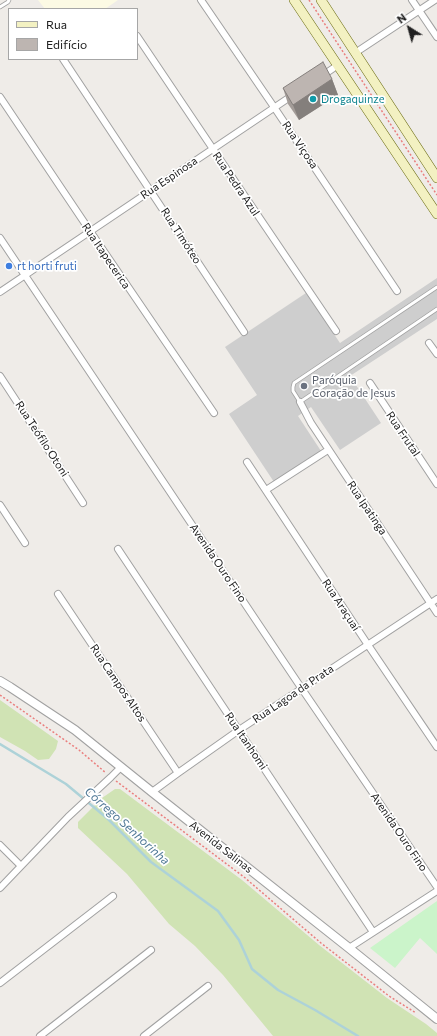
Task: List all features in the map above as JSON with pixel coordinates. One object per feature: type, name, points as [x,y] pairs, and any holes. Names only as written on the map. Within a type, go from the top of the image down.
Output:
[{"type":"main road","points":[[294,0],[437,214]]},
{"type":"main road","points":[[321,0],[437,178]]},
{"type":"main road","points":[[431,205],[437,196]]},
{"type":"street","name":"Rua Viçosa","points":[[201,0],[397,291]]},
{"type":"street","points":[[412,0],[437,37]]},
{"type":"street","points":[[355,53],[435,0]]},
{"type":"street","name":"Rua Pedra Azul","points":[[138,37],[336,331]]},
{"type":"street","name":"Rua Timóteo","points":[[65,60],[244,332]]},
{"type":"street","points":[[319,78],[338,65]]},
{"type":"street","name":"Rua Espinosa","points":[[0,292],[300,90]]},
{"type":"street","name":"Rua Itapecerica","points":[[0,97],[214,413]]},
{"type":"street","name":"Avenida Ouro Fino","points":[[0,238],[302,689],[437,887]]},
{"type":"street","points":[[429,343],[437,354]]},
{"type":"street","name":"Rua Teófilo Otoni","points":[[0,376],[83,503]]},
{"type":"street","name":"Rua Frutal","points":[[370,383],[437,484]]},
{"type":"street","name":"Rua Ipatinga","points":[[300,402],[328,450],[437,613]]},
{"type":"street","points":[[266,490],[328,450]]},
{"type":"street","name":"Rua Araçuaí","points":[[247,462],[437,747]]},
{"type":"street","points":[[0,505],[25,543]]},
{"type":"street","name":"Rua Itanhomi","points":[[118,550],[373,932]]},
{"type":"street","name":"Rua Campos Altos","points":[[58,594],[178,773]]},
{"type":"street","name":"Rua Lagoa da Prata","points":[[152,792],[239,730],[437,599]]},
{"type":"street","name":"Avenida Salinas","points":[[0,681],[75,730],[437,1019]]},
{"type":"street","points":[[0,888],[68,818],[121,767]]},
{"type":"street","points":[[0,845],[21,866]]},
{"type":"street","points":[[349,948],[437,891]]},
{"type":"street","points":[[0,983],[113,896]]},
{"type":"street","points":[[40,1036],[151,950]]},
{"type":"street","points":[[144,1036],[208,986]]},
{"type":"lane","points":[[0,7],[8,2],[8,0]]},
{"type":"lane","points":[[437,287],[294,383],[293,391],[300,402],[437,310]]},
{"type":"path","points":[[309,0],[437,196]]},
{"type":"path","points":[[347,59],[355,53]]},
{"type":"path","points":[[0,695],[79,750],[111,777],[244,878],[321,943],[390,996],[416,1013]]},
{"type":"shaded area","points":[[38,0],[118,0],[106,8],[44,8]]},
{"type":"shaded area","name":"Paróquia Coração de Jesus","points":[[437,278],[437,319],[350,376],[381,423],[340,450],[311,407],[298,416],[321,451],[274,482],[229,414],[257,395],[225,347],[306,293],[340,343]]},
{"type":"green space","points":[[0,700],[58,741],[56,749],[49,759],[38,760],[0,737]]},
{"type":"green space","points":[[115,789],[120,789],[242,880],[319,945],[387,998],[426,1024],[437,1033],[437,1036],[273,1036],[223,975],[195,946],[169,924],[127,874],[78,828],[78,822],[102,798]]},
{"type":"green space","points":[[437,901],[437,954],[420,938],[395,968],[370,948]]},
{"type":"building","points":[[323,62],[332,79],[293,105],[283,88]]},
{"type":"waterway","name":"Córrego Senhorinha","points":[[0,744],[66,784],[108,819],[151,862],[218,911],[239,940],[252,969],[278,990],[358,1036]]},
{"type":"place","name":"Drogaquinze","points":[[313,99]]},
{"type":"place","name":"rt horti fruti","points":[[9,266]]},
{"type":"place","name":"Paróquia Coração de Jesus","points":[[304,386]]}]
